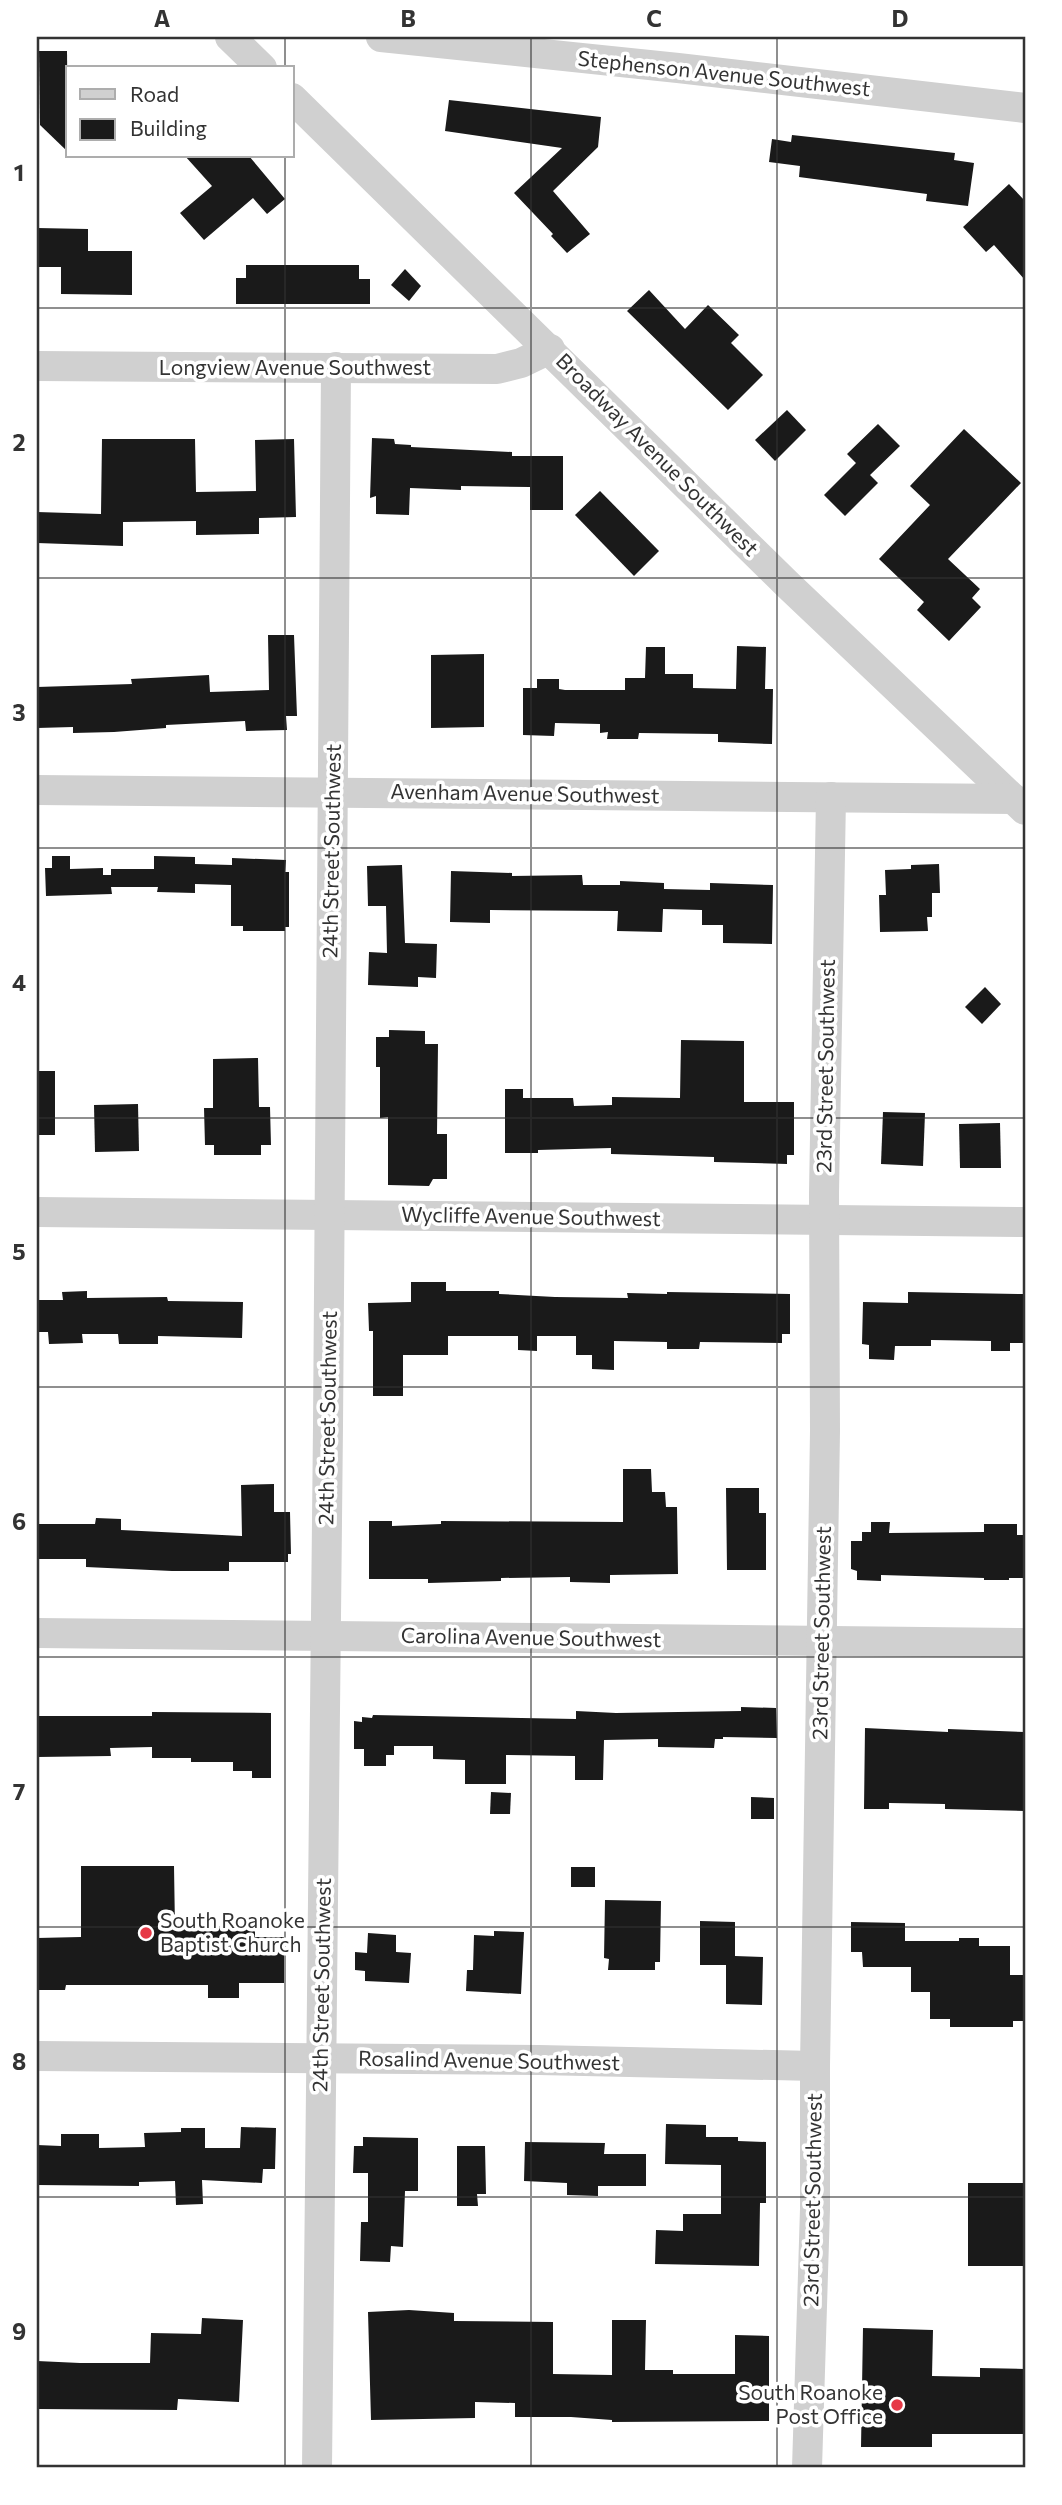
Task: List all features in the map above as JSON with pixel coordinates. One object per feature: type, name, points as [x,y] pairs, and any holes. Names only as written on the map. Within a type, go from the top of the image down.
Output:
[{"type":"street","points":[[230,37],[260,66]]},
{"type":"street","name":"Stephenson Avenue Southwest","points":[[381,37],[1025,108]]},
{"type":"street","name":"Broadway Avenue Southwest","points":[[294,100],[788,584],[1019,804]]},
{"type":"street","name":"Longview Avenue Southwest","points":[[37,366],[497,369],[522,363],[550,349]]},
{"type":"street","name":"24th Street Southwest","points":[[317,2468],[337,367]]},
{"type":"street","name":"Avenham Avenue Southwest","points":[[37,790],[831,797],[1019,804]]},
{"type":"street","name":"23rd Street Southwest","points":[[807,2468],[815,2210],[824,1220],[831,797]]},
{"type":"street","name":"Wycliffe Avenue Southwest","points":[[37,1212],[1025,1222]]},
{"type":"street","name":"Carolina Avenue Southwest","points":[[37,1633],[1025,1643]]},
{"type":"street","name":"Rosalind Avenue Southwest","points":[[37,2056],[815,2066]]},
{"type":"building","points":[[39,51],[67,51],[66,150],[40,125]]},
{"type":"building","points":[[449,100],[601,117],[598,147],[553,191],[590,234],[567,253],[514,193],[562,148],[445,131]]},
{"type":"building","points":[[792,135],[955,153],[954,160],[974,163],[968,206],[926,201],[927,194],[799,177],[800,166],[769,162],[772,139],[791,142]]},
{"type":"building","points":[[187,158],[251,158],[285,199],[267,214],[253,198],[204,240],[180,213],[212,186]]},
{"type":"building","points":[[1009,184],[1025,201],[1025,280],[994,245],[986,252],[963,227]]},
{"type":"building","points":[[37,228],[88,229],[88,251],[132,251],[132,295],[61,294],[61,267],[37,267]]},
{"type":"building","points":[[246,265],[359,265],[359,279],[370,279],[370,304],[236,304],[236,278],[246,278]]},
{"type":"building","points":[[405,269],[421,286],[409,301],[391,285]]},
{"type":"building","points":[[649,290],[685,329],[708,305],[739,335],[731,343],[763,375],[728,410],[627,311]]},
{"type":"building","points":[[787,410],[806,430],[775,461],[755,440]]},
{"type":"building","points":[[878,424],[900,446],[870,475],[878,483],[845,516],[824,495],[856,463],[847,454]]},
{"type":"building","points":[[964,429],[1021,483],[948,559],[980,589],[972,598],[981,607],[949,641],[917,610],[924,602],[879,559],[930,505],[910,486]]},
{"type":"building","points":[[372,438],[394,439],[395,444],[411,447],[512,452],[512,456],[563,456],[563,510],[530,510],[530,487],[461,486],[461,490],[410,488],[409,515],[376,514],[376,496],[370,498]]},
{"type":"building","points":[[102,439],[195,439],[196,492],[256,491],[255,440],[294,439],[296,517],[259,518],[259,534],[196,535],[196,521],[123,522],[123,546],[37,543],[37,512],[101,514]]},
{"type":"building","points":[[600,491],[659,551],[634,576],[575,515]]},
{"type":"building","points":[[268,635],[294,635],[297,716],[286,716],[287,730],[246,731],[245,721],[166,725],[166,728],[114,732],[73,733],[73,727],[37,728],[37,687],[132,684],[131,679],[209,675],[210,692],[269,690]]},
{"type":"building","points":[[737,646],[766,647],[765,689],[773,689],[772,744],[718,742],[718,734],[639,733],[638,739],[607,739],[608,732],[600,733],[600,724],[555,723],[554,736],[523,735],[523,688],[537,688],[537,679],[559,679],[559,689],[565,690],[625,690],[625,678],[645,678],[646,647],[665,647],[665,674],[693,674],[693,688],[736,689]]},
{"type":"building","points":[[484,654],[484,727],[431,728],[431,655]]},
{"type":"building","points":[[52,856],[70,856],[70,869],[103,868],[103,875],[111,875],[111,869],[154,869],[154,856],[195,857],[195,864],[232,865],[232,858],[286,860],[285,872],[289,872],[289,927],[285,927],[285,931],[243,931],[243,926],[231,926],[231,885],[195,884],[195,893],[157,892],[158,887],[111,887],[112,894],[46,896],[45,868],[52,868]]},
{"type":"building","points":[[939,864],[940,893],[932,893],[932,917],[927,917],[928,931],[880,932],[879,895],[886,895],[885,870]]},
{"type":"building","points":[[402,865],[405,943],[437,944],[436,978],[418,977],[418,987],[368,985],[369,952],[387,953],[386,906],[368,906],[367,866]]},
{"type":"building","points":[[451,871],[512,873],[512,876],[582,875],[583,885],[620,885],[620,881],[664,883],[664,889],[710,890],[710,883],[773,885],[772,944],[723,943],[723,925],[702,925],[702,910],[663,909],[662,932],[617,931],[618,911],[490,910],[490,923],[450,922]]},
{"type":"building","points":[[985,987],[1001,1004],[982,1024],[965,1007]]},
{"type":"building","points":[[389,1030],[425,1031],[425,1044],[438,1044],[437,1134],[447,1134],[447,1179],[433,1179],[429,1186],[388,1185],[388,1117],[380,1118],[380,1067],[376,1067],[376,1037],[389,1037]]},
{"type":"building","points":[[681,1040],[744,1041],[744,1102],[794,1102],[794,1155],[787,1155],[787,1164],[714,1162],[714,1157],[611,1154],[611,1148],[505,1153],[505,1089],[523,1089],[523,1098],[573,1098],[574,1106],[612,1105],[612,1097],[680,1098]]},
{"type":"building","points":[[258,1058],[259,1107],[270,1107],[271,1145],[261,1145],[261,1155],[214,1155],[214,1145],[205,1145],[204,1108],[213,1108],[213,1059]]},
{"type":"building","points":[[37,1071],[55,1071],[55,1135],[37,1135]]},
{"type":"building","points":[[138,1104],[139,1151],[95,1152],[94,1105]]},
{"type":"building","points":[[883,1112],[925,1113],[923,1166],[881,1164]]},
{"type":"building","points":[[1000,1123],[1001,1168],[960,1168],[959,1124]]},
{"type":"building","points":[[411,1282],[446,1282],[446,1291],[499,1291],[499,1294],[555,1297],[628,1298],[627,1293],[667,1292],[790,1294],[790,1334],[782,1334],[782,1343],[700,1342],[699,1349],[667,1349],[667,1342],[614,1341],[614,1370],[592,1369],[592,1355],[576,1355],[576,1336],[537,1336],[537,1351],[518,1350],[518,1336],[448,1336],[448,1355],[403,1355],[403,1396],[373,1396],[373,1331],[369,1331],[368,1303],[411,1302]]},
{"type":"building","points":[[87,1291],[87,1298],[167,1297],[168,1301],[243,1302],[242,1338],[158,1336],[158,1344],[119,1344],[118,1334],[82,1334],[83,1343],[49,1344],[48,1332],[37,1332],[37,1300],[63,1300],[62,1292]]},
{"type":"building","points":[[908,1292],[1023,1294],[1023,1343],[1010,1343],[1010,1351],[991,1351],[991,1341],[931,1340],[931,1346],[895,1346],[894,1360],[869,1359],[869,1345],[862,1344],[863,1302],[908,1303]]},
{"type":"building","points":[[623,1469],[651,1469],[652,1492],[665,1492],[666,1507],[677,1507],[678,1574],[610,1575],[610,1583],[570,1582],[570,1577],[428,1583],[428,1579],[369,1579],[369,1521],[392,1521],[392,1526],[441,1524],[441,1521],[623,1522]]},
{"type":"building","points":[[274,1484],[274,1512],[290,1512],[291,1554],[288,1554],[288,1562],[229,1562],[229,1571],[172,1571],[86,1567],[86,1559],[37,1559],[37,1524],[95,1524],[96,1518],[121,1519],[121,1530],[242,1536],[241,1485]]},
{"type":"building","points":[[726,1488],[759,1488],[759,1513],[766,1513],[766,1570],[727,1570]]},
{"type":"building","points":[[871,1522],[890,1522],[889,1533],[984,1532],[984,1524],[1017,1524],[1017,1535],[1025,1535],[1025,1578],[984,1580],[881,1575],[881,1581],[857,1580],[857,1571],[851,1569],[851,1541],[862,1541],[862,1532],[871,1532]]},
{"type":"building","points":[[741,1707],[776,1708],[777,1738],[723,1737],[715,1739],[714,1748],[658,1747],[658,1739],[604,1740],[603,1780],[575,1780],[575,1756],[506,1755],[506,1784],[465,1784],[465,1760],[433,1759],[433,1746],[394,1746],[394,1755],[386,1755],[386,1766],[364,1766],[364,1749],[354,1749],[354,1721],[362,1722],[362,1717],[372,1718],[373,1715],[576,1719],[576,1711],[741,1711]]},
{"type":"building","points":[[152,1712],[271,1713],[271,1778],[252,1778],[252,1771],[233,1771],[233,1762],[152,1758],[152,1747],[110,1748],[111,1756],[37,1757],[37,1716],[152,1716]]},
{"type":"building","points":[[865,1728],[1025,1732],[1025,1811],[945,1809],[945,1804],[889,1803],[889,1809],[864,1809]]},
{"type":"building","points":[[491,1792],[511,1793],[510,1814],[490,1814]]},
{"type":"building","points":[[751,1797],[774,1798],[774,1819],[751,1819]]},
{"type":"building","name":"South Roanoke Baptist Church","points":[[81,1866],[174,1866],[175,1929],[237,1928],[237,1922],[255,1922],[255,1937],[284,1937],[284,1983],[239,1983],[239,1998],[208,1998],[208,1985],[66,1985],[65,1990],[37,1990],[37,1938],[81,1937]]},
{"type":"building","points":[[571,1867],[595,1867],[595,1887],[571,1887]]},
{"type":"building","points":[[605,1900],[661,1901],[660,1962],[655,1962],[655,1970],[608,1970],[609,1959],[604,1958]]},
{"type":"building","points":[[700,1921],[735,1922],[735,1956],[763,1957],[762,2005],[726,2004],[726,1965],[700,1965]]},
{"type":"building","points":[[851,1922],[905,1923],[905,1941],[959,1941],[959,1938],[979,1938],[979,1946],[1010,1946],[1010,1975],[1025,1975],[1025,2021],[1013,2021],[1013,2027],[950,2027],[950,2019],[930,2019],[930,1992],[911,1992],[911,1967],[863,1967],[862,1952],[851,1952]]},
{"type":"building","points":[[494,1931],[524,1932],[521,1994],[466,1991],[467,1970],[473,1970],[474,1935],[494,1936]]},
{"type":"building","points":[[368,1933],[396,1935],[396,1952],[411,1953],[409,1983],[365,1981],[365,1971],[355,1970],[355,1952],[367,1953]]},
{"type":"building","points":[[666,2124],[706,2125],[706,2137],[738,2137],[738,2141],[766,2142],[766,2203],[760,2203],[759,2266],[655,2264],[656,2230],[683,2231],[683,2214],[721,2214],[721,2165],[665,2164]]},
{"type":"building","points":[[241,2127],[276,2128],[275,2169],[263,2169],[262,2183],[202,2180],[203,2204],[176,2205],[175,2181],[139,2182],[139,2186],[37,2185],[37,2145],[61,2146],[61,2134],[99,2134],[99,2148],[145,2147],[144,2133],[205,2128],[205,2148],[240,2148]]},
{"type":"building","points":[[363,2137],[418,2138],[418,2191],[405,2191],[403,2247],[391,2246],[390,2262],[360,2261],[361,2222],[368,2222],[368,2173],[353,2173],[354,2146],[363,2146]]},
{"type":"building","points":[[525,2142],[605,2143],[604,2154],[646,2154],[646,2186],[598,2186],[598,2196],[567,2195],[567,2183],[524,2181]]},
{"type":"building","points":[[457,2146],[485,2146],[486,2194],[477,2194],[478,2206],[457,2206]]},
{"type":"building","points":[[968,2183],[1025,2183],[1025,2266],[968,2266]]},
{"type":"building","points":[[409,2310],[454,2313],[454,2321],[553,2322],[553,2374],[612,2375],[612,2320],[646,2320],[645,2370],[673,2370],[673,2374],[735,2374],[735,2335],[769,2336],[769,2421],[612,2422],[571,2417],[515,2417],[515,2403],[475,2402],[475,2418],[371,2420],[368,2312]]},
{"type":"building","points":[[202,2318],[243,2320],[239,2402],[178,2399],[177,2410],[37,2409],[37,2361],[150,2363],[151,2333],[201,2334]]},
{"type":"building","points":[[863,2328],[933,2330],[932,2376],[980,2377],[980,2368],[1025,2369],[1025,2434],[932,2434],[932,2447],[861,2447]]},
{"type":"place","name":"South Roanoke Baptist Church","points":[[146,1933]]},
{"type":"place","name":"South Roanoke Post Office","points":[[897,2405]]}]
